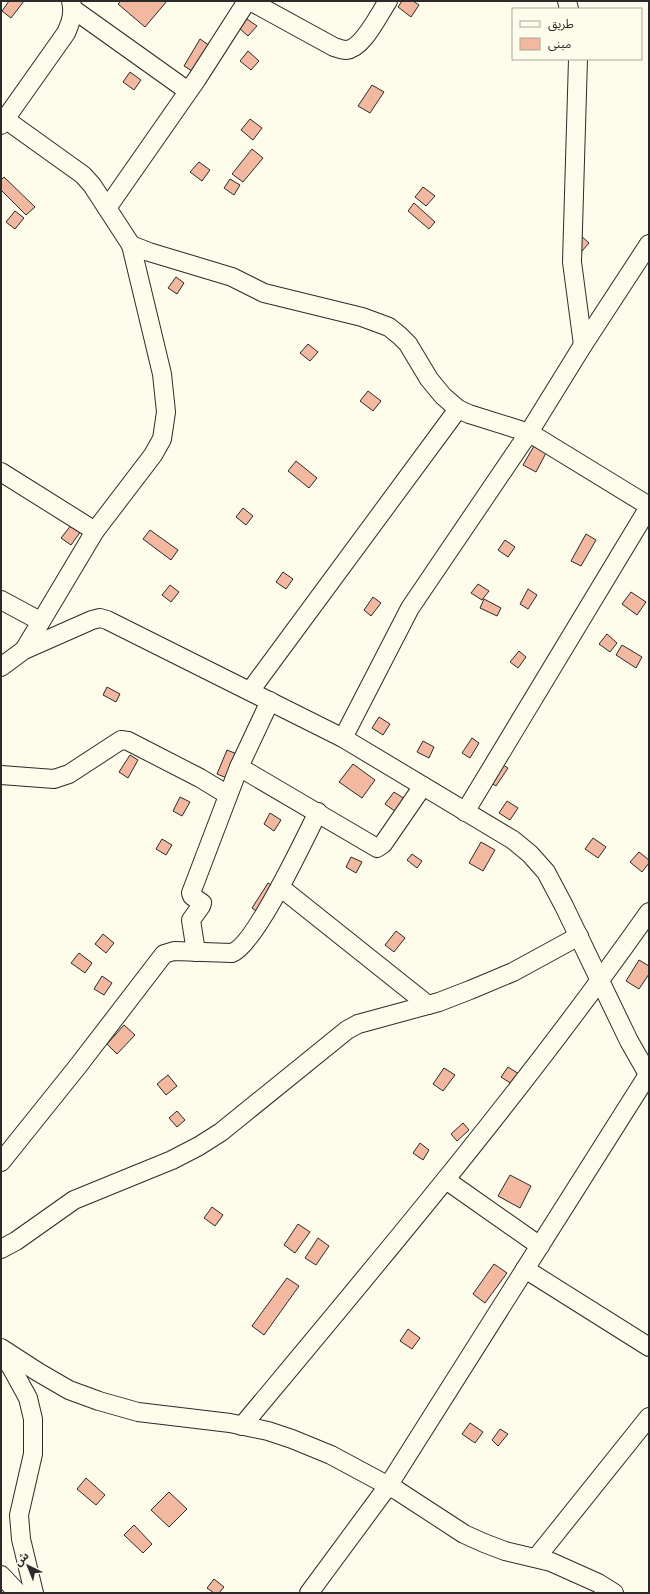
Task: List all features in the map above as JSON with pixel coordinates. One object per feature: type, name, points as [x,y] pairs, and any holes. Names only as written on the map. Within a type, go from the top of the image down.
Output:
[{"type":"street","points":[[107,208],[188,91],[247,1]]},
{"type":"street","points":[[250,1],[334,46],[346,50],[357,46],[388,1]]},
{"type":"street","points":[[72,5],[188,91]]},
{"type":"street","points":[[24,650],[95,531],[153,455],[162,439],[166,412],[162,374],[131,245],[92,185],[83,175],[3,122],[66,33],[71,23],[72,5]]},
{"type":"street","points":[[578,60],[572,262],[583,345]]},
{"type":"street","points":[[343,738],[410,608],[528,434],[583,345],[649,244]]},
{"type":"street","points":[[131,245],[232,277],[264,293],[362,318],[389,327],[408,344],[428,379],[443,396],[458,409],[528,434],[649,506],[466,812]]},
{"type":"street","points":[[250,691],[458,409]]},
{"type":"street","points":[[1,472],[95,531]]},
{"type":"street","points":[[1,600],[40,621]]},
{"type":"street","points":[[1,667],[24,650],[100,618],[107,620],[343,738],[513,840],[530,854],[546,872],[600,981],[649,1074],[388,1486],[309,1593]]},
{"type":"street","points":[[196,952],[191,920],[202,903],[192,896],[191,893],[239,767],[270,701]]},
{"type":"street","points":[[1,775],[54,779],[61,778],[121,740],[128,741],[228,794]]},
{"type":"street","points":[[239,767],[377,848],[383,844],[423,786]]},
{"type":"street","points":[[1,1162],[78,1066],[164,954],[174,951],[232,953],[237,951],[256,926],[280,887],[318,812]]},
{"type":"street","points":[[280,887],[428,1005]]},
{"type":"street","points":[[242,1426],[446,1180],[600,981],[649,912]]},
{"type":"street","points":[[1,1249],[16,1241],[74,1200],[172,1160],[210,1139],[245,1114],[347,1030],[358,1024],[446,1000],[513,972],[579,936]]},
{"type":"street","points":[[446,1180],[540,1246]]},
{"type":"street","points":[[525,1269],[649,1347]]},
{"type":"street","points":[[1,1348],[69,1390],[99,1401],[138,1412],[242,1426],[268,1431],[292,1439],[331,1455],[388,1486],[464,1534],[505,1551],[551,1562],[598,1583],[614,1593]]},
{"type":"street","points":[[1,1352],[28,1398],[32,1419],[34,1454],[19,1515],[21,1539],[34,1593]]},
{"type":"street","points":[[536,1558],[649,1416]]},
{"type":"street","points":[[1,1575],[18,1593]]},
{"type":"building","points":[[9,1],[24,1],[11,18],[2,11]]},
{"type":"building","points":[[121,1],[167,1],[145,27],[118,4]]},
{"type":"building","points":[[402,1],[413,1],[419,5],[411,17],[398,7]]},
{"type":"building","points":[[247,19],[257,26],[248,36],[239,28]]},
{"type":"building","points":[[200,39],[213,48],[197,74],[184,66]]},
{"type":"building","points":[[248,51],[259,61],[251,70],[240,61]]},
{"type":"building","points":[[130,72],[141,80],[134,90],[123,82]]},
{"type":"building","points":[[372,85],[384,92],[370,113],[358,106]]},
{"type":"building","points":[[250,119],[262,128],[253,140],[241,130]]},
{"type":"building","points":[[252,149],[263,158],[243,182],[232,174]]},
{"type":"building","points":[[199,162],[210,170],[202,181],[190,172]]},
{"type":"building","points":[[4,177],[35,207],[26,215],[1,190],[1,180]]},
{"type":"building","points":[[230,179],[240,185],[234,195],[224,188]]},
{"type":"building","points":[[423,187],[435,196],[426,206],[415,197]]},
{"type":"building","points":[[414,203],[435,222],[429,229],[408,211]]},
{"type":"building","points":[[15,211],[24,218],[15,229],[6,222]]},
{"type":"building","points":[[579,234],[589,243],[576,258]]},
{"type":"building","points":[[176,277],[184,283],[177,294],[168,288]]},
{"type":"building","points":[[308,344],[318,352],[310,361],[300,353]]},
{"type":"building","points":[[368,391],[381,401],[373,411],[360,401]]},
{"type":"building","points":[[534,446],[546,453],[536,472],[523,465]]},
{"type":"building","points":[[296,461],[317,478],[309,488],[288,471]]},
{"type":"building","points":[[243,508],[253,516],[246,525],[236,517]]},
{"type":"building","points":[[72,524],[81,531],[71,545],[61,538]]},
{"type":"building","points":[[150,530],[178,550],[171,560],[143,539]]},
{"type":"building","points":[[586,534],[596,540],[581,566],[571,561]]},
{"type":"building","points":[[505,540],[515,547],[508,557],[498,550]]},
{"type":"building","points":[[283,572],[293,579],[286,589],[276,582]]},
{"type":"building","points":[[478,584],[489,591],[482,600],[471,593]]},
{"type":"building","points":[[170,585],[179,592],[171,602],[162,595]]},
{"type":"building","points":[[528,589],[537,595],[528,609],[520,604]]},
{"type":"building","points":[[631,592],[646,602],[637,615],[622,604]]},
{"type":"building","points":[[373,597],[381,603],[371,616],[364,610]]},
{"type":"building","points":[[484,599],[501,608],[497,616],[480,608]]},
{"type":"building","points":[[607,634],[617,643],[610,652],[599,644]]},
{"type":"building","points":[[622,645],[642,657],[636,668],[616,655]]},
{"type":"building","points":[[519,651],[526,657],[518,668],[510,662]]},
{"type":"building","points":[[107,687],[120,694],[116,702],[103,695]]},
{"type":"building","points":[[379,717],[390,724],[383,735],[372,728]]},
{"type":"building","points":[[472,738],[479,743],[470,758],[462,753]]},
{"type":"building","points":[[423,741],[434,747],[429,758],[417,752]]},
{"type":"building","points":[[227,750],[242,756],[232,780],[217,774]]},
{"type":"building","points":[[130,755],[138,760],[128,778],[119,772]]},
{"type":"building","points":[[495,760],[508,768],[496,786],[483,778]]},
{"type":"building","points":[[353,764],[375,780],[362,798],[339,782]]},
{"type":"building","points":[[394,792],[405,799],[396,812],[385,804]]},
{"type":"building","points":[[180,797],[190,802],[182,816],[173,811]]},
{"type":"building","points":[[507,801],[518,808],[510,820],[499,813]]},
{"type":"building","points":[[270,813],[281,820],[274,831],[264,824]]},
{"type":"building","points":[[593,838],[606,847],[598,858],[585,849]]},
{"type":"building","points":[[162,839],[172,845],[166,855],[156,849]]},
{"type":"building","points":[[481,842],[495,850],[483,871],[469,863]]},
{"type":"building","points":[[639,852],[649,860],[649,863],[642,872],[630,862]]},
{"type":"building","points":[[412,854],[422,861],[417,868],[407,860]]},
{"type":"building","points":[[351,857],[362,862],[356,873],[346,867]]},
{"type":"building","points":[[268,883],[278,889],[262,915],[252,908]]},
{"type":"building","points":[[396,931],[405,938],[394,952],[385,945]]},
{"type":"building","points":[[103,934],[114,943],[106,953],[95,944]]},
{"type":"building","points":[[79,953],[92,963],[85,973],[71,963]]},
{"type":"building","points":[[639,960],[649,966],[649,974],[639,989],[626,981]]},
{"type":"building","points":[[102,976],[112,983],[104,995],[94,989]]},
{"type":"building","points":[[124,1025],[135,1035],[117,1054],[107,1044]]},
{"type":"building","points":[[508,1067],[519,1074],[512,1084],[501,1077]]},
{"type":"building","points":[[444,1068],[455,1075],[443,1091],[433,1084]]},
{"type":"building","points":[[168,1075],[177,1086],[166,1095],[157,1084]]},
{"type":"building","points":[[177,1111],[185,1120],[177,1127],[169,1118]]},
{"type":"building","points":[[463,1123],[469,1130],[457,1141],[451,1134]]},
{"type":"building","points":[[420,1143],[429,1150],[423,1160],[413,1153]]},
{"type":"building","points":[[510,1175],[531,1186],[520,1208],[498,1196]]},
{"type":"building","points":[[212,1207],[223,1215],[215,1226],[204,1218]]},
{"type":"building","points":[[298,1224],[310,1232],[295,1253],[284,1245]]},
{"type":"building","points":[[318,1238],[329,1246],[316,1265],[305,1258]]},
{"type":"building","points":[[494,1264],[507,1273],[485,1303],[473,1294]]},
{"type":"building","points":[[287,1278],[299,1286],[264,1335],[252,1326]]},
{"type":"building","points":[[408,1329],[420,1338],[412,1349],[400,1341]]},
{"type":"building","points":[[470,1423],[483,1432],[475,1443],[462,1434]]},
{"type":"building","points":[[500,1429],[508,1434],[498,1446],[492,1440]]},
{"type":"building","points":[[86,1478],[105,1495],[96,1505],[77,1489]]},
{"type":"building","points":[[169,1492],[187,1509],[169,1527],[151,1510]]},
{"type":"building","points":[[134,1525],[152,1544],[143,1553],[124,1535]]},
{"type":"building","points":[[214,1579],[224,1587],[219,1593],[214,1593],[207,1588]]}]
